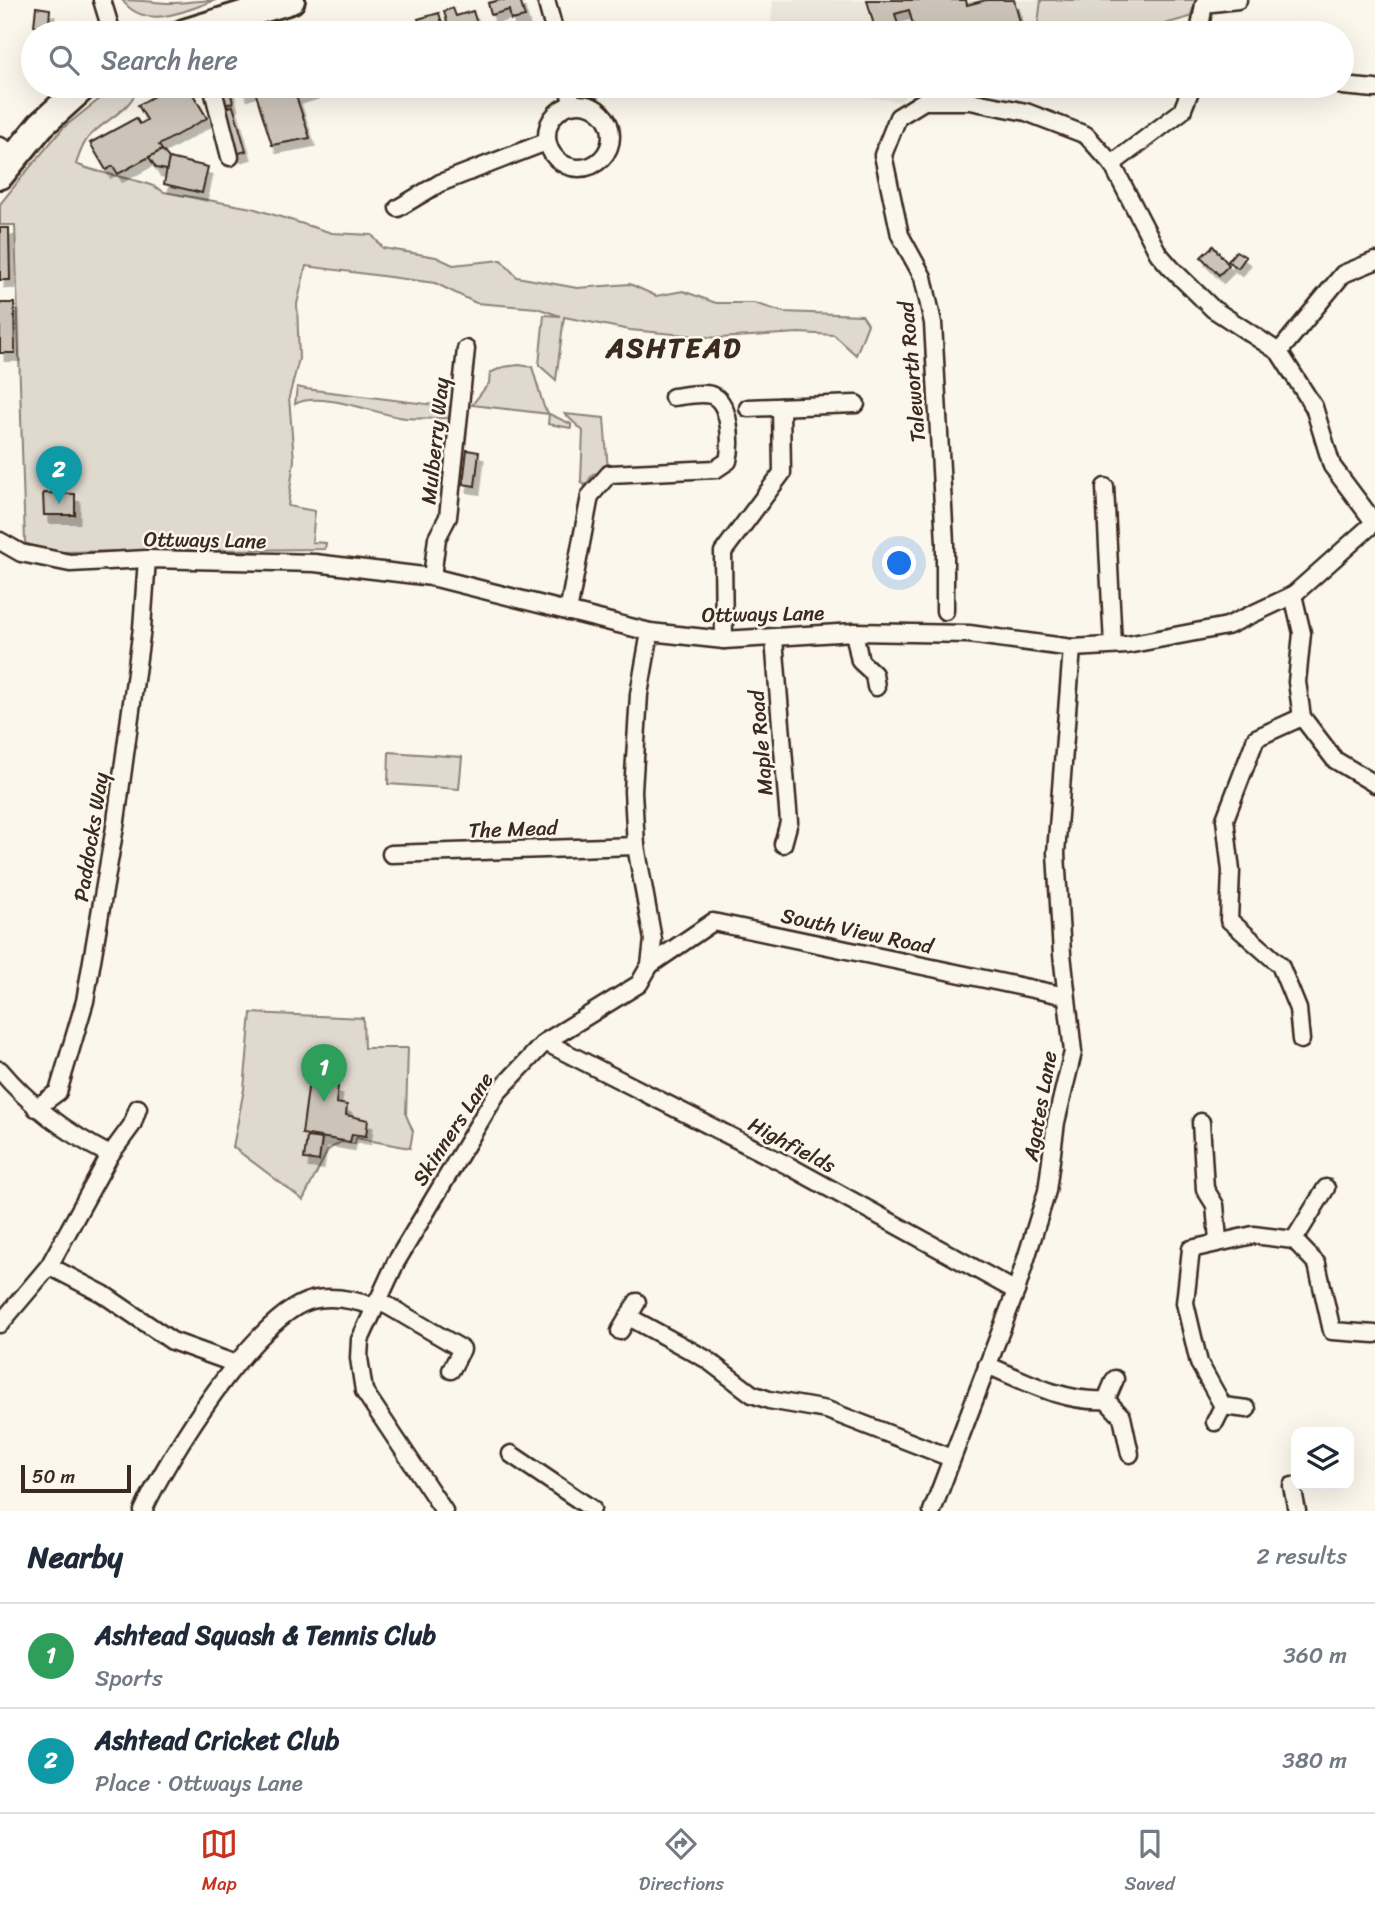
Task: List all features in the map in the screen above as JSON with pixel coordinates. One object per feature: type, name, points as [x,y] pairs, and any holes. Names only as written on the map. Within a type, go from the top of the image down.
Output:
[{"type":"highway","points":[[226,21],[291,0]]},
{"type":"highway","points":[[6,159],[70,98]]},
{"type":"street","points":[[102,0],[108,21]]},
{"type":"street","points":[[547,0],[552,21]]},
{"type":"street","points":[[1201,21],[1204,4],[1238,0]]},
{"type":"street","points":[[1354,87],[1375,89]]},
{"type":"street","points":[[215,98],[230,157]]},
{"type":"street","points":[[571,98],[572,103]]},
{"type":"street","points":[[1112,163],[1182,111],[1187,98]]},
{"type":"street","name":"Taleworth Road","points":[[945,611],[945,543],[933,323],[923,277],[900,234],[883,155],[898,117],[925,101],[970,102],[1026,112],[1086,135],[1112,163],[1158,253],[1171,268],[1213,309],[1279,352],[1314,407],[1332,466],[1375,522]]},
{"type":"street","points":[[572,103],[590,104],[604,114],[612,129],[611,146],[606,154],[601,161],[585,168],[568,167],[554,157],[546,142],[548,125],[557,111],[572,103]]},
{"type":"street","points":[[398,208],[440,183],[546,142]]},
{"type":"street","points":[[1279,352],[1343,274],[1375,261]]},
{"type":"street","name":"Mulberry Way","points":[[432,577],[437,538],[448,517],[466,349]]},
{"type":"street","points":[[568,612],[590,496],[609,474],[721,468],[728,461],[726,413],[721,402],[712,395],[673,397]]},
{"type":"street","points":[[748,408],[856,404]]},
{"type":"street","points":[[724,639],[723,552],[782,474],[781,407]]},
{"type":"street","points":[[1105,487],[1113,645]]},
{"type":"street","name":"Ottways Lane","points":[[0,541],[41,559],[70,563],[147,559],[315,563],[432,577],[650,632],[724,639],[774,639],[854,632],[969,634],[1072,648],[1113,645],[1227,626],[1293,595],[1375,522]]},
{"type":"street","name":"Paddocks Way","points":[[36,1108],[58,1092],[85,1001],[116,821],[142,628],[147,559]]},
{"type":"street","points":[[1293,595],[1302,633],[1297,682],[1302,717],[1335,760],[1375,784]]},
{"type":"street","points":[[650,632],[638,708],[633,791],[636,846],[653,940],[650,965]]},
{"type":"street","points":[[854,632],[860,661],[874,674],[876,687]]},
{"type":"street","name":"Maple Road","points":[[774,639],[789,821],[783,844]]},
{"type":"street","name":"Agates Lane","points":[[932,1511],[1016,1292],[1047,1191],[1056,1122],[1073,1052],[1066,996],[1056,853],[1072,648]]},
{"type":"street","points":[[1301,1040],[1298,1009],[1280,965],[1229,920],[1231,871],[1225,818],[1255,738],[1302,717]]},
{"type":"street","name":"The Mead","points":[[391,854],[636,846]]},
{"type":"street","name":"South View Road","points":[[650,965],[713,922],[1066,996]]},
{"type":"street","name":"Skinners Lane","points":[[444,1511],[364,1391],[359,1358],[360,1340],[396,1262],[497,1093],[545,1042],[639,984],[650,965]]},
{"type":"street","name":"Highfields","points":[[545,1042],[789,1166],[1016,1292]]},
{"type":"street","points":[[0,1070],[36,1108],[79,1139],[110,1155]]},
{"type":"street","points":[[0,1324],[49,1266],[110,1155],[132,1125],[138,1108]]},
{"type":"street","points":[[1201,1122],[1205,1189],[1215,1205],[1218,1240]]},
{"type":"street","points":[[1294,1240],[1326,1188]]},
{"type":"street","points":[[1223,1406],[1199,1363],[1185,1303],[1191,1249],[1218,1240],[1254,1235],[1294,1240],[1317,1264],[1332,1331],[1375,1334]]},
{"type":"street","points":[[49,1266],[103,1294],[172,1341],[236,1364]]},
{"type":"street","points":[[143,1511],[188,1430],[236,1364],[291,1309],[312,1300],[349,1298],[376,1303],[462,1349],[452,1370]]},
{"type":"street","points":[[620,1331],[633,1309],[752,1394],[769,1400],[827,1410],[951,1458]]},
{"type":"street","points":[[987,1366],[1065,1396],[1090,1401],[1106,1400]]},
{"type":"street","points":[[1106,1400],[1115,1379]]},
{"type":"street","points":[[1106,1400],[1122,1417],[1130,1454]]},
{"type":"street","points":[[1223,1406],[1247,1409]]},
{"type":"street","points":[[1215,1422],[1223,1406]]},
{"type":"street","points":[[511,1454],[592,1510]]},
{"type":"street","points":[[1293,1490],[1297,1511]]},
{"type":"shaded area","points":[[122,0],[172,3],[216,0],[179,13],[154,17],[132,10]]},
{"type":"shaded area","points":[[773,0],[1196,0],[1190,17],[1176,21],[771,21]]},
{"type":"shaded area","points":[[1041,0],[1196,0],[1190,17],[1176,21],[1038,21]]},
{"type":"shaded area","points":[[101,98],[132,98],[123,109],[88,138],[76,164],[146,183],[164,192],[252,208],[332,233],[372,235],[383,248],[436,257],[453,265],[501,260],[517,277],[577,288],[630,284],[656,296],[683,291],[716,303],[754,303],[783,312],[862,315],[868,324],[856,355],[834,335],[799,333],[718,338],[630,330],[564,317],[556,380],[539,365],[544,315],[560,316],[537,308],[476,303],[435,283],[306,266],[297,304],[299,359],[289,397],[294,460],[288,506],[315,511],[312,542],[326,543],[325,549],[52,552],[25,543],[15,225],[0,225],[0,204],[63,128]]},
{"type":"shaded area","points":[[873,98],[903,98],[900,101]]},
{"type":"shaded area","points":[[503,367],[532,367],[544,407],[549,414],[472,405],[489,383],[490,373]]},
{"type":"shaded area","points":[[297,387],[451,407],[449,418],[418,419],[331,401],[305,401],[295,404]]},
{"type":"shaded area","points":[[549,414],[571,424],[571,428],[548,424]]},
{"type":"shaded area","points":[[565,414],[604,418],[608,471],[593,474],[585,486],[581,481],[583,431]]},
{"type":"shaded area","points":[[389,752],[462,757],[459,789],[388,784]]},
{"type":"shaded area","points":[[251,1013],[363,1018],[364,1048],[408,1048],[406,1115],[413,1131],[410,1148],[356,1138],[355,1144],[341,1142],[328,1150],[303,1200],[233,1147],[244,1089]]},
{"type":"building","points":[[520,0],[525,17],[511,20],[509,10],[491,15],[488,3]]},
{"type":"building","points":[[867,0],[966,0],[967,5],[986,0],[1014,0],[1020,21],[912,21],[909,10],[895,14],[897,21],[873,21]]},
{"type":"building","points":[[36,7],[50,9],[49,21],[35,21]]},
{"type":"building","points":[[453,8],[456,16],[473,11],[476,21],[447,21],[444,11]]},
{"type":"building","points":[[439,13],[441,21],[419,21]]},
{"type":"building","points":[[151,98],[195,98],[207,118],[159,145],[162,150],[118,174],[113,166],[106,170],[90,143],[136,118],[140,124],[147,120],[138,105]]},
{"type":"building","points":[[221,98],[232,98],[233,103],[222,105]]},
{"type":"building","points":[[257,98],[297,98],[310,138],[272,145]]},
{"type":"building","points":[[233,106],[246,151],[236,154],[223,108]]},
{"type":"building","points":[[162,150],[169,158],[167,170],[156,168],[149,157]]},
{"type":"building","points":[[169,158],[208,167],[202,193],[164,184]]},
{"type":"building","points":[[0,228],[9,228],[10,280],[0,280]]},
{"type":"building","points":[[1213,246],[1229,265],[1219,275],[1201,257]]},
{"type":"building","points":[[1236,251],[1246,257],[1238,268],[1228,261]]},
{"type":"building","points":[[0,303],[14,303],[15,353],[0,353]]},
{"type":"building","points":[[467,450],[479,452],[475,486],[463,484]]},
{"type":"building","points":[[43,493],[75,494],[75,515],[44,515]]},
{"type":"building","points":[[309,1081],[338,1086],[336,1103],[347,1105],[346,1115],[368,1120],[366,1136],[352,1134],[350,1142],[302,1134]]},
{"type":"building","points":[[307,1137],[322,1139],[319,1161],[304,1159]]},
{"type":"place","name":"Ashtead Cricket Club","points":[[59,504]]},
{"type":"place","name":"Ashtead Squash & Tennis Club","points":[[324,1102]]},
{"type":"district","name":"ASHTEAD","points":[[674,347]]}]
